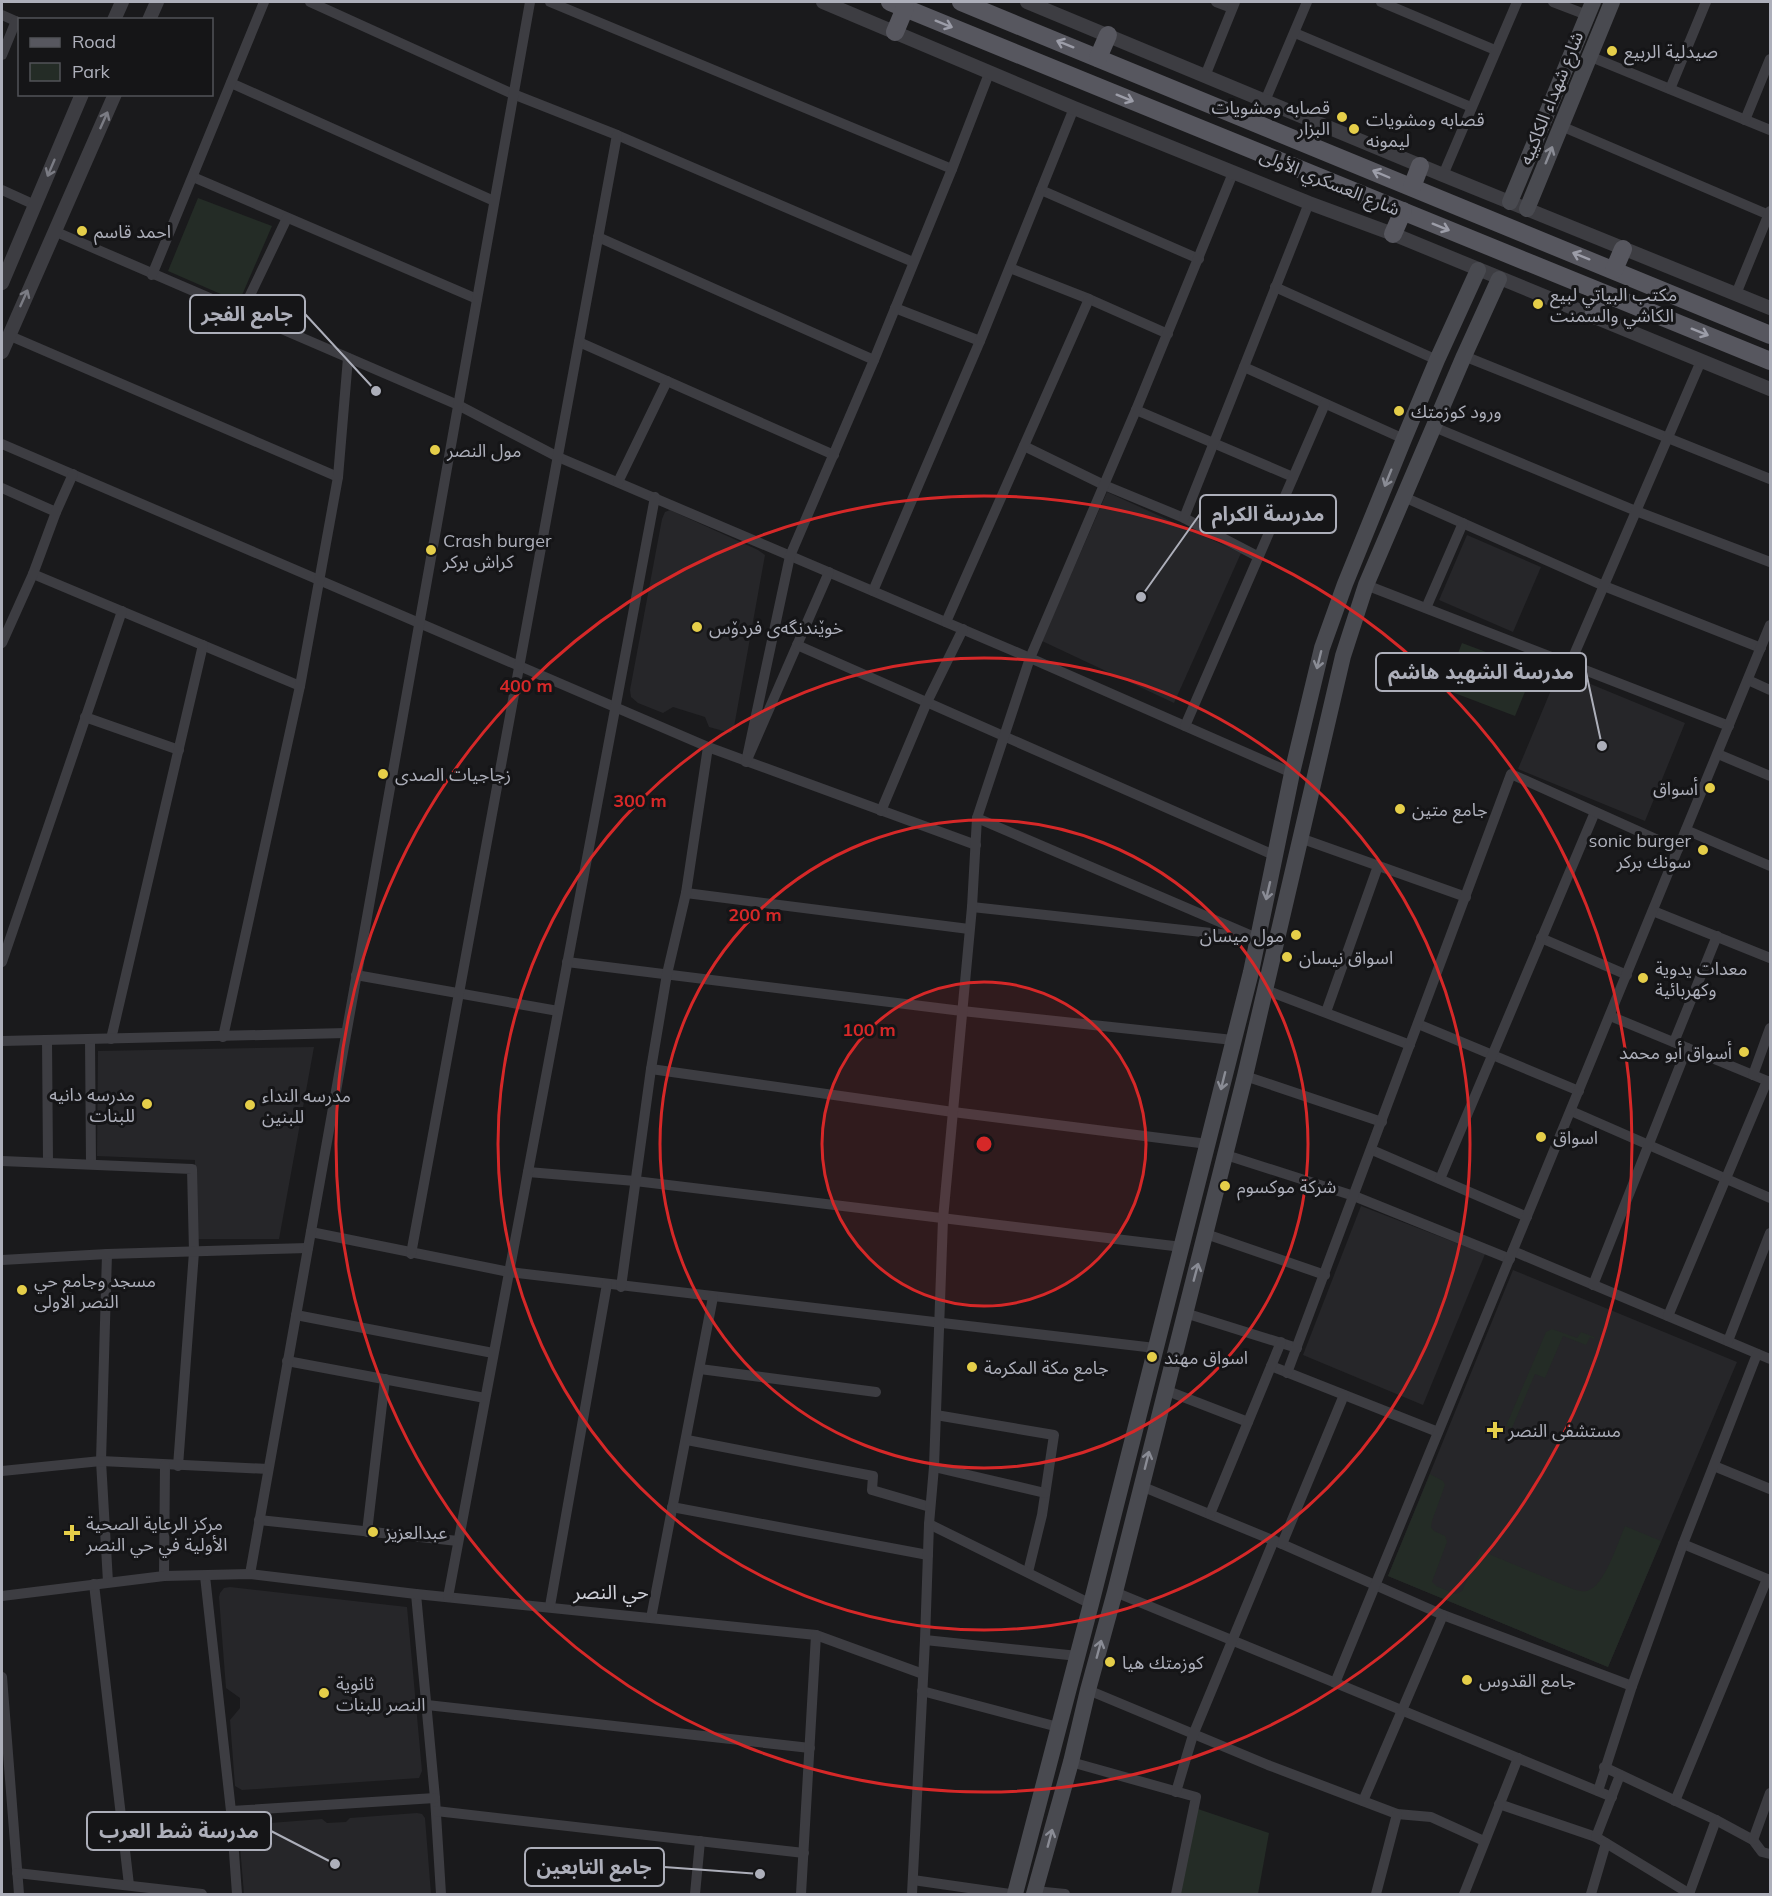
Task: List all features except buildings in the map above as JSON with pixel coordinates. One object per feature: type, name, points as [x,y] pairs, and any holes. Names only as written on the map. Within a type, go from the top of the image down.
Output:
[{"type":"main road","name":"شارع العسكري الأولى","points":[[961,2],[1770,335]]},
{"type":"main road","name":"شارع شهداء الكاكييه","points":[[1527,209],[1612,2]]},
{"type":"main road","points":[[895,32],[898,5]]},
{"type":"main road","name":"شارع العسكري الأولى","points":[[898,5],[1770,361]]},
{"type":"main road","points":[[1510,202],[1590,8]]},
{"type":"main road","points":[[1098,58],[1108,35]]},
{"type":"main road","points":[[1412,187],[1420,166]]},
{"type":"main road","points":[[1394,234],[1402,211]]},
{"type":"main road","points":[[1489,246],[1498,223]]},
{"type":"main road","points":[[1511,255],[1521,232]]},
{"type":"main road","points":[[1614,270],[1623,249]]},
{"type":"main road","points":[[1015,1894],[1078,1656],[1251,972],[1292,773],[1322,648],[1345,584],[1404,439],[1478,270]]},
{"type":"main road","points":[[1035,1893],[1071,1762],[1226,1155],[1343,656],[1366,585],[1499,279]]},
{"type":"main road","points":[[1593,316],[1602,293]]},
{"type":"main road","points":[[1452,328],[1472,338]]},
{"type":"main road","points":[[1166,1307],[1185,1313]]},
{"type":"street","points":[[115,18],[122,2]]},
{"type":"street","points":[[149,18],[157,2]]},
{"type":"street","points":[[152,275],[264,2]]},
{"type":"street","points":[[310,2],[513,94],[617,135],[913,262]]},
{"type":"street","points":[[250,1574],[530,2]]},
{"type":"street","points":[[550,2],[952,169]]},
{"type":"street","points":[[823,2],[1074,108],[1309,203],[1394,234],[1770,389]]},
{"type":"street","points":[[1026,2],[1420,166],[1770,308]]},
{"type":"street","points":[[1205,76],[1233,5],[1216,2]]},
{"type":"street","points":[[1265,101],[1307,2]]},
{"type":"street","points":[[1381,2],[1495,50]]},
{"type":"street","points":[[1443,175],[1517,2]]},
{"type":"street","points":[[1553,2],[1590,8]]},
{"type":"street","points":[[1670,89],[1706,2]]},
{"type":"street","points":[[2,15],[18,22],[2,55]]},
{"type":"street","points":[[1294,33],[1471,107]]},
{"type":"street","points":[[1590,56],[1770,130]]},
{"type":"street","points":[[1745,120],[1770,59]]},
{"type":"street","points":[[746,762],[790,556],[874,360],[990,71]]},
{"type":"street","points":[[231,83],[494,201]]},
{"type":"street","points":[[2,283],[81,96]]},
{"type":"street","points":[[2,352],[114,96]]},
{"type":"street","points":[[873,591],[980,341],[1074,108]]},
{"type":"street","points":[[1561,126],[1770,213],[1736,294]]},
{"type":"street","points":[[411,1254],[617,135]]},
{"type":"street","points":[[912,1894],[929,1524],[934,1467],[943,1219],[978,818],[1030,658],[1168,334],[1233,172]]},
{"type":"street","points":[[193,177],[477,300]]},
{"type":"street","points":[[2,190],[35,206]]},
{"type":"street","points":[[1041,190],[1199,259]]},
{"type":"street","points":[[1184,518],[1309,203]]},
{"type":"street","points":[[242,312],[287,218]]},
{"type":"street","points":[[54,231],[458,405],[558,457],[963,629],[1292,773]]},
{"type":"street","points":[[598,237],[874,360]]},
{"type":"street","points":[[1010,268],[1089,299],[1168,334]]},
{"type":"street","points":[[1275,287],[1437,360]]},
{"type":"street","points":[[946,622],[1089,299]]},
{"type":"street","points":[[895,308],[980,341]]},
{"type":"street","points":[[8,335],[338,477]]},
{"type":"street","points":[[579,342],[834,455]]},
{"type":"street","points":[[1464,356],[1770,479]]},
{"type":"street","points":[[223,1037],[300,686],[320,579],[338,477],[348,358]]},
{"type":"street","points":[[1570,664],[1701,361]]},
{"type":"street","points":[[1244,367],[1404,439]]},
{"type":"street","points":[[618,482],[667,381]]},
{"type":"street","points":[[1185,726],[1325,404]]},
{"type":"street","points":[[1136,410],[1293,477]]},
{"type":"street","points":[[1434,427],[1636,511],[1770,562]]},
{"type":"street","points":[[2,444],[708,747],[976,845]]},
{"type":"street","points":[[1024,446],[1104,484],[1184,518],[1259,556]]},
{"type":"street","points":[[2,643],[33,574],[73,474]]},
{"type":"street","points":[[2,488],[56,512]]},
{"type":"street","points":[[448,1597],[655,497]]},
{"type":"street","points":[[1404,497],[1604,586],[1761,648]]},
{"type":"street","points":[[1426,608],[1463,523]]},
{"type":"street","points":[[746,762],[829,572]]},
{"type":"street","points":[[33,574],[300,686]]},
{"type":"street","points":[[1366,585],[1729,726]]},
{"type":"street","points":[[2,962],[122,611]]},
{"type":"street","points":[[1335,1683],[1770,625]]},
{"type":"street","points":[[881,811],[927,702],[963,629]]},
{"type":"street","points":[[111,1039],[203,645]]},
{"type":"street","points":[[797,645],[1276,856]]},
{"type":"street","points":[[1748,680],[1770,690]]},
{"type":"street","points":[[85,717],[179,750]]},
{"type":"street","points":[[621,1287],[651,1069],[667,974],[686,893],[708,747]]},
{"type":"street","points":[[1718,754],[1770,776]]},
{"type":"street","points":[[1287,1373],[1511,774],[1678,849]]},
{"type":"street","points":[[1440,1179],[1595,812]]},
{"type":"street","points":[[978,818],[1257,938]]},
{"type":"street","points":[[1686,830],[1770,866]]},
{"type":"street","points":[[1300,838],[1466,897]]},
{"type":"street","points":[[1326,1012],[1378,866]]},
{"type":"street","points":[[686,893],[969,929]]},
{"type":"street","points":[[972,907],[1257,938]]},
{"type":"street","points":[[1653,911],[1770,957]]},
{"type":"street","points":[[1674,1042],[1717,936]]},
{"type":"street","points":[[1541,938],[1627,975]]},
{"type":"street","points":[[567,962],[962,1011],[1233,1040]]},
{"type":"street","points":[[356,975],[558,1011]]},
{"type":"street","points":[[1266,990],[1410,1045]]},
{"type":"street","points":[[1610,1016],[1769,1082],[1668,1316]]},
{"type":"street","points":[[1418,1024],[1579,1091]]},
{"type":"street","points":[[1753,1075],[1770,1028]]},
{"type":"street","points":[[2,1041],[346,1033]]},
{"type":"street","points":[[90,1039],[90,1164]]},
{"type":"street","points":[[47,1040],[48,1162]]},
{"type":"street","points":[[1593,1285],[1688,1048]]},
{"type":"street","points":[[651,1069],[953,1112],[1208,1144]]},
{"type":"street","points":[[1245,1077],[1382,1122]]},
{"type":"street","points":[[1570,1111],[1770,1198]]},
{"type":"street","points":[[1372,1149],[1527,1217]]},
{"type":"street","points":[[1226,1155],[1354,1196],[1593,1285],[1770,1359]]},
{"type":"street","points":[[2,1161],[192,1169],[194,1252],[178,1466]]},
{"type":"street","points":[[528,1172],[635,1181],[1182,1247]]},
{"type":"street","points":[[311,1232],[509,1272],[621,1287],[1155,1348]]},
{"type":"street","points":[[1728,1341],[1766,1258],[1770,1233]]},
{"type":"street","points":[[1206,1234],[1325,1275]]},
{"type":"street","points":[[2,1260],[107,1254],[308,1248]]},
{"type":"street","points":[[107,1254],[100,1461],[108,1582]]},
{"type":"street","points":[[550,1606],[607,1284]]},
{"type":"street","points":[[651,1618],[713,1297]]},
{"type":"street","points":[[1185,1313],[1297,1348]]},
{"type":"street","points":[[296,1315],[494,1353]]},
{"type":"street","points":[[1210,1514],[1281,1342]]},
{"type":"street","points":[[1598,1791],[1604,1767],[1683,1544],[1757,1353]]},
{"type":"street","points":[[287,1361],[485,1398]]},
{"type":"street","points":[[1271,1366],[1438,1432]]},
{"type":"street","points":[[700,1369],[876,1392]]},
{"type":"street","points":[[367,1532],[385,1379]]},
{"type":"street","points":[[1165,1390],[1248,1422]]},
{"type":"street","points":[[1176,1792],[1193,1735],[1344,1395]]},
{"type":"street","points":[[936,1415],[1054,1435],[1042,1515],[1028,1572]]},
{"type":"street","points":[[687,1440],[873,1476],[872,1490],[930,1507]]},
{"type":"street","points":[[2,1471],[100,1461],[268,1469]]},
{"type":"street","points":[[164,1576],[165,1465]]},
{"type":"street","points":[[1714,1466],[1770,1489]]},
{"type":"street","points":[[934,1467],[1045,1493]]},
{"type":"street","points":[[1140,1486],[1278,1542],[1443,1614],[1632,1686]]},
{"type":"street","points":[[672,1507],[928,1555]]},
{"type":"street","points":[[260,1520],[458,1541]]},
{"type":"street","points":[[929,1524],[1091,1604]]},
{"type":"street","points":[[1675,1801],[1769,1580],[1683,1544]]},
{"type":"street","points":[[2,1596],[164,1576],[250,1574],[417,1594],[816,1635],[923,1674]]},
{"type":"street","points":[[205,1576],[231,1811],[237,1894]]},
{"type":"street","points":[[94,1584],[129,1885]]},
{"type":"street","points":[[1114,1592],[1612,1797]]},
{"type":"street","points":[[417,1594],[441,1894]]},
{"type":"street","points":[[1363,1802],[1443,1614]]},
{"type":"street","points":[[801,1894],[816,1635]]},
{"type":"street","points":[[925,1640],[1078,1656]]},
{"type":"street","points":[[2,1677],[6,1788],[19,1894]]},
{"type":"street","points":[[1088,1690],[1193,1735],[1363,1802],[1397,1814],[1431,1818],[1484,1841]]},
{"type":"street","points":[[922,1691],[1058,1726]]},
{"type":"street","points":[[427,1705],[810,1748]]},
{"type":"street","points":[[1464,1894],[1518,1758]]},
{"type":"street","points":[[1071,1762],[1196,1797],[1176,1894]]},
{"type":"street","points":[[1604,1767],[1716,1820],[1753,1840],[1762,1852],[1770,1854]]},
{"type":"street","points":[[1590,1894],[1601,1840],[1620,1775]]},
{"type":"street","points":[[1753,1840],[1770,1794]]},
{"type":"street","points":[[231,1811],[435,1798]]},
{"type":"street","points":[[1499,1804],[1601,1840],[1690,1894],[1716,1820]]},
{"type":"street","points":[[436,1811],[804,1853]]},
{"type":"street","points":[[1376,1894],[1397,1814]]},
{"type":"street","points":[[695,1894],[700,1841]]},
{"type":"street","points":[[17,1873],[202,1894]]},
{"type":"street","points":[[913,1880],[1010,1894]]},
{"type":"street","points":[[1035,1893],[1065,1894]]},
{"type":"shaded area","points":[[1107,492],[1241,553],[1174,703],[1042,641]]},
{"type":"shaded area","name":"خوێندنگەی فردۆس","points":[[670,510],[765,555],[734,727],[731,733],[709,727],[705,717],[673,707],[663,713],[638,703],[631,697],[630,690],[662,519],[665,512]]},
{"type":"shaded area","points":[[1467,535],[1541,567],[1513,632],[1439,600]]},
{"type":"shaded area","points":[[1559,671],[1685,723],[1645,821],[1518,769]]},
{"type":"shaded area","name":"مدرسه النداء للبنين","points":[[314,1047],[279,1239],[195,1239],[195,1160],[97,1156],[98,1051]]},
{"type":"shaded area","points":[[1361,1206],[1485,1254],[1423,1405],[1303,1355]]},
{"type":"shaded area","points":[[1513,1270],[1737,1362],[1608,1667],[1388,1576]]},
{"type":"shaded area","name":"ثانوية النصر للبنات","points":[[224,1588],[407,1607],[422,1771],[419,1778],[242,1790],[235,1786],[230,1720],[240,1708],[240,1698],[226,1688],[219,1597]]},
{"type":"shaded area","points":[[422,1814],[425,1818],[431,1894],[244,1894],[239,1834],[244,1825],[322,1819],[327,1823],[346,1822],[350,1818]]},
{"type":"green space","points":[[198,198],[272,226],[239,302],[168,271]]},
{"type":"green space","points":[[1462,643],[1534,670],[1515,716],[1444,689]]},
{"type":"green space","points":[[1552,1329],[1577,1338],[1581,1332],[1594,1339],[1590,1337],[1586,1345],[1563,1336],[1545,1378],[1535,1374],[1512,1428],[1506,1426],[1546,1332]]},
{"type":"green space","points":[[1430,1474],[1443,1481],[1445,1485],[1431,1527],[1445,1536],[1447,1542],[1432,1582],[1456,1594],[1462,1591],[1480,1552],[1573,1589],[1584,1591],[1591,1589],[1602,1578],[1625,1526],[1661,1541],[1608,1667],[1388,1576]]},
{"type":"green space","points":[[1198,1809],[1269,1833],[1258,1894],[1180,1894]]},
{"type":"place","name":"صيدلية الربيع","points":[[1612,51]]},
{"type":"place","name":"قصابه ومشويات البزار","points":[[1342,117]]},
{"type":"place","name":"قصابه ومشويات ليمونه","points":[[1354,129]]},
{"type":"place","name":"احمد قاسم","points":[[82,231]]},
{"type":"place","name":"مكتب البياتي لبيع الكاشي والسمنت","points":[[1538,304]]},
{"type":"place","name":"جامع الفجر","points":[[376,391]]},
{"type":"place","name":"ورود كوزمتك","points":[[1399,411]]},
{"type":"place","name":"مول النصر","points":[[435,450]]},
{"type":"place","name":"Crash burger كراش بركر","points":[[431,550]]},
{"type":"place","name":"مدرسة الكرام","points":[[1141,597]]},
{"type":"place","name":"خوێندنگەی فردۆس","points":[[697,627]]},
{"type":"place","name":"مدرسة الشهيد هاشم","points":[[1602,746]]},
{"type":"place","name":"زجاجيات الصدى","points":[[383,774]]},
{"type":"place","name":"أسواق","points":[[1710,788]]},
{"type":"place","name":"جامع متين","points":[[1400,809]]},
{"type":"place","name":"sonic burger سونك بركر","points":[[1703,850]]},
{"type":"place","name":"مول ميسان","points":[[1296,935]]},
{"type":"place","name":"اسواق نيسان","points":[[1287,957]]},
{"type":"place","name":"معدات يدوية وكهربائية","points":[[1643,978]]},
{"type":"place","name":"أسواق أبو محمد","points":[[1744,1052]]},
{"type":"place","name":"مدرسه دانيه للبنات","points":[[147,1104]]},
{"type":"place","name":"مدرسه النداء للبنين","points":[[250,1105]]},
{"type":"place","name":"اسواق","points":[[1541,1137]]},
{"type":"place","name":"شركة موكسوم","points":[[1225,1186]]},
{"type":"place","name":"مسجد وجامع حي النصر الاولى","points":[[22,1290]]},
{"type":"place","name":"اسواق مهند","points":[[1152,1357]]},
{"type":"place","name":"جامع مكة المكرمة","points":[[972,1367]]},
{"type":"place","name":"مستشفى النصر","points":[[1495,1430]]},
{"type":"place","name":"عبدالعزيز","points":[[373,1532]]},
{"type":"place","name":"مركز الرعاية الصحية الأولية في حي النصر","points":[[72,1533]]},
{"type":"place","name":"كوزمتك هيا","points":[[1110,1662]]},
{"type":"place","name":"جامع القدوس","points":[[1467,1680]]},
{"type":"place","name":"ثانوية النصر للبنات","points":[[324,1693]]},
{"type":"place","name":"مدرسة شط العرب","points":[[335,1864]]},
{"type":"place","name":"جامع التابعين","points":[[760,1874]]},
{"type":"district","name":"حي النصر","points":[[611,1591]]}]
